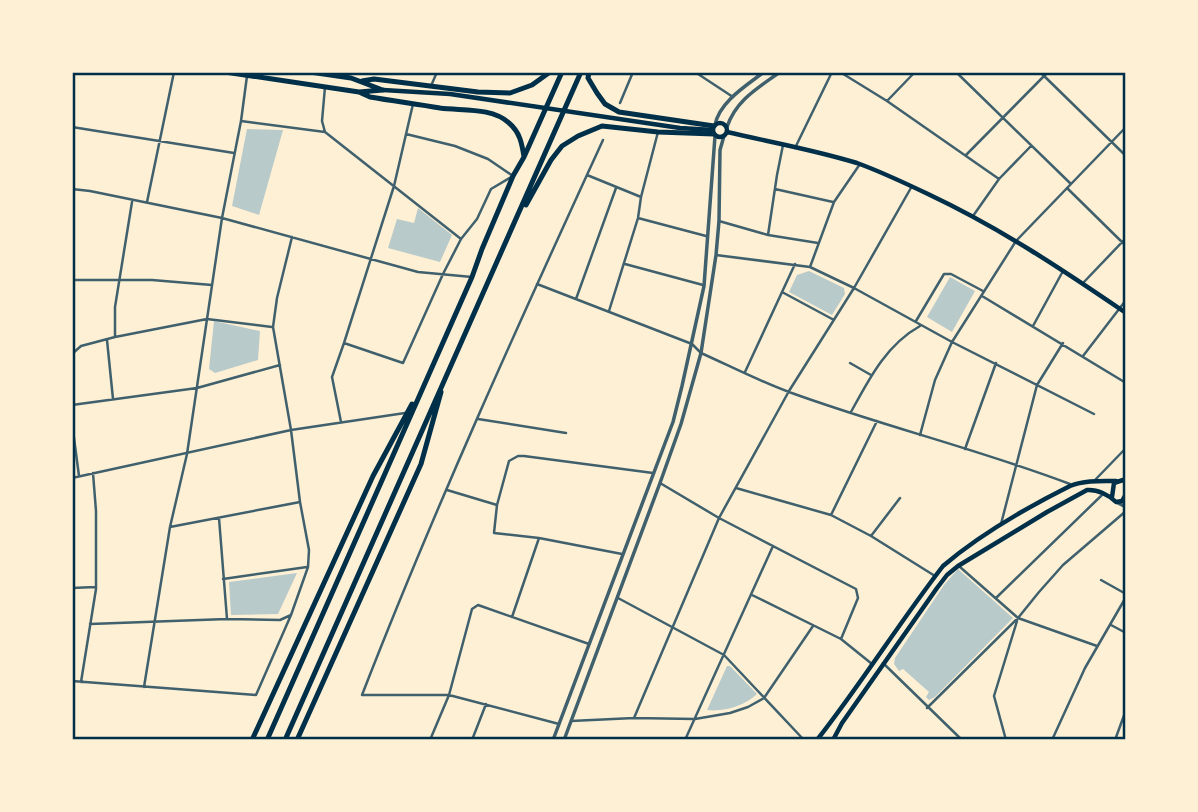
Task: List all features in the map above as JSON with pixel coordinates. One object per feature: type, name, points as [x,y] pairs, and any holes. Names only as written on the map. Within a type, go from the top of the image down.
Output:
[{"type":"highway","points":[[225,72],[359,92],[383,90]]},
{"type":"highway","points":[[310,72],[352,75],[383,90]]},
{"type":"highway","points":[[362,81],[374,79],[478,92],[510,93],[532,85],[551,72]]},
{"type":"highway","points":[[267,740],[472,277],[513,176],[562,72]]},
{"type":"highway","points":[[285,740],[581,72]]},
{"type":"highway","points":[[589,72],[588,78],[605,104],[619,112],[714,130]]},
{"type":"highway","points":[[359,92],[370,97],[480,112],[505,119],[520,138],[524,157]]},
{"type":"highway","points":[[511,232],[551,160],[562,146],[578,136],[602,126],[657,132],[714,130]]},
{"type":"highway","points":[[253,740],[373,476],[430,370]]},
{"type":"highway","points":[[298,740],[421,464],[447,372]]},
{"type":"main road","points":[[383,90],[450,94],[680,128],[714,130],[722,123],[726,132]]},
{"type":"main road","points":[[714,130],[721,138],[726,132]]},
{"type":"main road","points":[[726,132],[859,164],[912,186],[1016,240],[1126,313]]},
{"type":"main road","points":[[811,740],[817,740],[847,702],[935,576],[953,557],[1073,485],[1125,480]]},
{"type":"main road","points":[[1114,500],[1113,487],[1116,481]]},
{"type":"main road","points":[[833,740],[842,723],[937,587],[958,565],[1087,490],[1094,490],[1114,500],[1122,501],[1126,497]]},
{"type":"street","points":[[147,202],[174,72]]},
{"type":"street","points":[[431,86],[437,72]]},
{"type":"street","points":[[511,72],[519,72]]},
{"type":"street","points":[[620,103],[633,72]]},
{"type":"street","points":[[695,72],[733,97]]},
{"type":"street","points":[[553,740],[673,422],[704,286],[714,130],[719,113],[733,97],[764,72]]},
{"type":"street","points":[[564,740],[681,424],[701,353],[716,255],[720,150],[732,113],[746,96],[780,72]]},
{"type":"street","points":[[795,148],[832,72]]},
{"type":"street","points":[[840,72],[887,101],[999,179]]},
{"type":"street","points":[[887,101],[915,72]]},
{"type":"street","points":[[956,72],[1071,184]]},
{"type":"street","points":[[1040,72],[1126,156]]},
{"type":"street","points":[[966,155],[1048,72]]},
{"type":"street","points":[[144,687],[170,527],[187,454],[222,218],[247,75]]},
{"type":"street","points":[[325,87],[322,121],[326,132]]},
{"type":"street","points":[[341,422],[332,377],[394,186],[413,104]]},
{"type":"street","points":[[241,121],[326,132],[461,239]]},
{"type":"street","points":[[72,127],[234,153]]},
{"type":"street","points":[[920,435],[935,380],[952,342],[1016,240],[1126,127]]},
{"type":"street","points":[[609,311],[638,218],[657,132]]},
{"type":"street","points":[[344,343],[403,363],[461,239],[477,219],[491,189],[513,176],[488,159],[455,146],[406,134]]},
{"type":"street","points":[[559,724],[449,695],[362,695],[401,594],[603,140]]},
{"type":"street","points":[[768,235],[783,145]]},
{"type":"street","points":[[973,216],[999,179],[1031,146]]},
{"type":"street","points":[[810,267],[834,202],[859,164]]},
{"type":"street","points":[[587,175],[641,197]]},
{"type":"street","points":[[634,718],[719,518],[789,391],[854,288],[912,186]]},
{"type":"street","points":[[576,299],[616,188]]},
{"type":"street","points":[[1067,188],[1126,246]]},
{"type":"street","points":[[72,189],[222,218],[418,272],[472,277]]},
{"type":"street","points":[[775,189],[834,202]]},
{"type":"street","points":[[115,337],[119,279],[133,201]]},
{"type":"street","points":[[638,218],[708,237]]},
{"type":"street","points":[[719,221],[768,235],[818,243]]},
{"type":"street","points":[[72,681],[256,695],[291,615],[308,567],[309,550],[273,327],[276,298],[292,237]]},
{"type":"street","points":[[1083,283],[1126,238]]},
{"type":"street","points":[[716,255],[810,267],[1094,414]]},
{"type":"street","points":[[625,264],[704,286]]},
{"type":"street","points":[[746,372],[795,264]]},
{"type":"street","points":[[1033,326],[1063,271]]},
{"type":"street","points":[[916,321],[944,274],[951,274],[983,291]]},
{"type":"street","points":[[72,281],[119,279],[212,285]]},
{"type":"street","points":[[537,284],[692,344],[701,353],[789,391],[965,450],[1017,464],[1073,485]]},
{"type":"street","points":[[782,292],[834,320]]},
{"type":"street","points":[[981,295],[1126,383]]},
{"type":"street","points":[[1083,356],[1126,300]]},
{"type":"street","points":[[72,354],[81,346],[115,337],[207,319],[273,327]]},
{"type":"street","points":[[851,412],[871,375],[887,353],[921,325]]},
{"type":"street","points":[[107,340],[113,399]]},
{"type":"street","points":[[1001,526],[1037,385],[1063,343]]},
{"type":"street","points":[[850,363],[871,375]]},
{"type":"street","points":[[965,450],[996,363]]},
{"type":"street","points":[[72,405],[197,388],[280,365]]},
{"type":"street","points":[[72,478],[291,430],[407,413]]},
{"type":"street","points":[[478,419],[566,433]]},
{"type":"street","points":[[831,515],[877,421]]},
{"type":"street","points":[[72,423],[79,477]]},
{"type":"street","points":[[1094,481],[1126,448]]},
{"type":"street","points":[[622,554],[539,538],[494,533],[497,505],[509,461],[518,456],[653,473]]},
{"type":"street","points":[[81,682],[96,587],[93,473]]},
{"type":"street","points":[[660,483],[719,518],[856,590],[858,598],[841,639]]},
{"type":"street","points":[[736,488],[831,515],[935,576]]},
{"type":"street","points":[[447,490],[497,505]]},
{"type":"street","points":[[996,598],[1102,494]]},
{"type":"street","points":[[870,536],[900,498]]},
{"type":"street","points":[[927,708],[1018,618],[1063,565],[1126,509],[1114,500]]},
{"type":"street","points":[[170,527],[300,502]]},
{"type":"street","points":[[219,518],[227,619]]},
{"type":"street","points":[[512,617],[539,538]]},
{"type":"street","points":[[685,740],[774,545]]},
{"type":"street","points":[[958,565],[1018,618],[1097,646]]},
{"type":"street","points":[[223,579],[308,567]]},
{"type":"street","points":[[1052,740],[1097,646],[1126,596],[1101,580]]},
{"type":"street","points":[[72,588],[96,587]]},
{"type":"street","points":[[752,595],[841,639],[872,664]]},
{"type":"street","points":[[618,598],[724,655],[804,740]]},
{"type":"street","points":[[430,740],[449,695],[472,609],[478,605],[589,644]]},
{"type":"street","points":[[90,624],[227,619],[280,620],[291,615]]},
{"type":"street","points":[[1006,740],[994,696],[1018,618]]},
{"type":"street","points":[[1110,625],[1126,633]]},
{"type":"street","points":[[570,721],[695,719],[748,707],[764,698],[813,626]]},
{"type":"street","points":[[883,663],[962,740]]},
{"type":"street","points":[[472,740],[486,704]]},
{"type":"street","points":[[1115,740],[1126,710]]},
{"type":"street","points":[[1105,740],[1126,739]]},
{"type":"shaded area","points":[[247,129],[283,130],[259,215],[232,206]]},
{"type":"shaded area","points":[[418,208],[452,235],[440,262],[388,248],[397,219],[414,223]]},
{"type":"shaded area","points":[[809,271],[844,288],[845,294],[832,315],[789,292],[797,275]]},
{"type":"shaded area","points":[[950,277],[975,291],[952,332],[927,317]]},
{"type":"shaded area","points":[[214,321],[260,331],[258,360],[215,373],[209,369]]},
{"type":"shaded area","points":[[958,569],[1013,618],[929,700],[926,697],[929,692],[903,669],[899,671],[894,664],[895,658],[944,585]]},
{"type":"shaded area","points":[[297,573],[278,614],[231,615],[229,582]]},
{"type":"shaded area","points":[[727,666],[757,694],[734,707],[707,710]]}]
